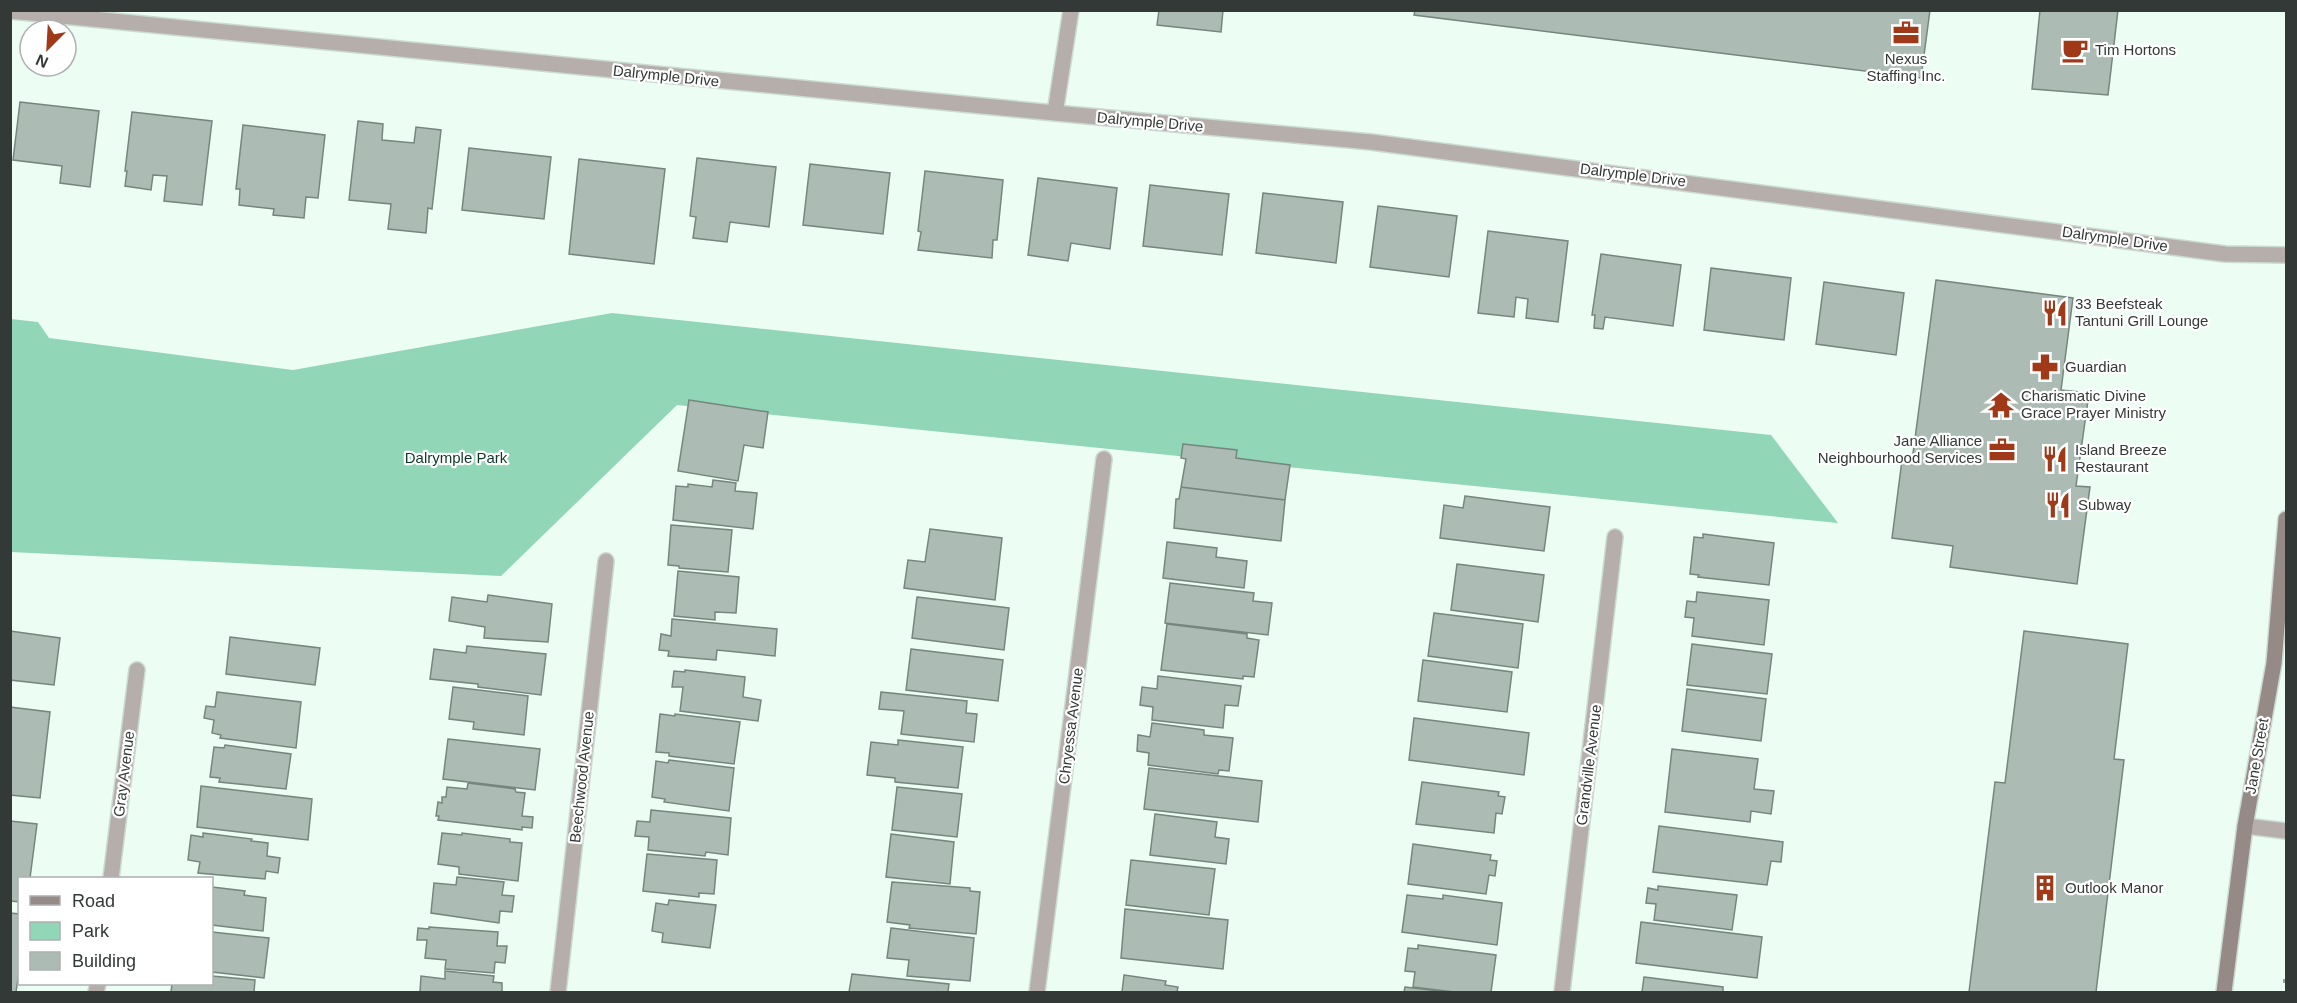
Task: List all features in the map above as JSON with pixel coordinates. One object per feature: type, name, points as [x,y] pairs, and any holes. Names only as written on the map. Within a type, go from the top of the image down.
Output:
[{"type":"main road","name":"Jane Street","points":[[2224,993],[2245,826],[2274,663],[2286,519]]},
{"type":"street","points":[[1055,113],[1071,10]]},
{"type":"street","name":"Dalrymple Drive","points":[[10,11],[87,15],[1055,113],[1371,142],[2225,254],[2286,255]]},
{"type":"street","name":"Chryessa Avenue","points":[[1037,993],[1104,459]]},
{"type":"street","name":"Grandville Avenue","points":[[1562,993],[1616,537]]},
{"type":"street","name":"Beechwood Avenue","points":[[558,993],[606,561]]},
{"type":"street","name":"Gray Avenue","points":[[111,877],[137,670]]},
{"type":"street","points":[[2245,826],[2286,831]]},
{"type":"green space","name":"Dalrymple Park","points":[[612,313],[1771,435],[1838,523],[677,405],[501,576],[11,552],[11,319],[38,322],[49,338],[293,370]]},
{"type":"building","points":[[1159,10],[1223,10],[1221,32],[1157,25]]},
{"type":"building","points":[[1415,10],[1930,10],[1921,78],[1414,15]]},
{"type":"building","name":"Tim Hortons","points":[[2040,10],[2118,10],[2108,95],[2032,89]]},
{"type":"building","points":[[20,102],[99,111],[90,187],[60,183],[62,166],[13,160]]},
{"type":"building","points":[[132,112],[212,121],[202,205],[164,201],[167,176],[153,175],[151,190],[125,186]]},
{"type":"building","points":[[358,121],[383,124],[382,140],[414,143],[416,127],[441,130],[432,209],[428,208],[426,233],[388,229],[391,204],[349,200]]},
{"type":"building","points":[[243,125],[325,135],[318,198],[306,197],[304,218],[273,215],[274,209],[239,205],[240,189],[236,189]]},
{"type":"building","points":[[469,148],[551,157],[544,219],[462,210]]},
{"type":"building","points":[[697,158],[776,167],[769,227],[730,222],[727,242],[693,238],[696,217],[690,216]]},
{"type":"building","points":[[579,159],[665,169],[654,264],[569,254]]},
{"type":"building","points":[[810,164],[890,173],[883,234],[803,225]]},
{"type":"building","points":[[925,171],[1003,180],[997,240],[993,240],[992,258],[918,250]]},
{"type":"building","points":[[1038,178],[1117,188],[1110,249],[1071,243],[1068,261],[1028,255]]},
{"type":"building","points":[[1150,185],[1229,194],[1222,255],[1143,246]]},
{"type":"building","points":[[1263,193],[1343,202],[1336,263],[1256,253]]},
{"type":"building","points":[[1378,206],[1457,216],[1449,277],[1370,267]]},
{"type":"building","points":[[1488,231],[1568,241],[1558,322],[1526,318],[1528,299],[1516,297],[1514,317],[1478,313]]},
{"type":"building","points":[[1601,254],[1681,265],[1673,326],[1605,317],[1603,329],[1594,328],[1595,315],[1592,315]]},
{"type":"building","points":[[1711,268],[1791,278],[1784,340],[1704,330]]},
{"type":"building","points":[[1936,280],[2073,298],[2061,390],[2089,393],[2076,486],[2090,487],[2077,584],[1950,567],[1953,546],[1892,538],[1902,460],[1912,461]]},
{"type":"building","points":[[1824,282],[1904,293],[1896,355],[1816,344]]},
{"type":"building","points":[[689,400],[768,412],[763,448],[744,445],[738,481],[678,471]]},
{"type":"building","points":[[1183,444],[1237,450],[1236,458],[1290,465],[1285,500],[1181,487],[1186,459],[1181,458]]},
{"type":"building","points":[[713,480],[736,483],[735,491],[757,493],[753,529],[673,520],[676,486],[688,487],[688,484],[712,487]]},
{"type":"building","points":[[1181,487],[1285,500],[1281,541],[1174,528],[1176,499],[1179,499]]},
{"type":"building","points":[[1465,496],[1550,507],[1544,551],[1440,538],[1444,505],[1463,508]]},
{"type":"building","points":[[671,525],[732,530],[728,572],[668,565]]},
{"type":"building","points":[[930,529],[1002,538],[995,600],[904,588],[908,560],[925,562]]},
{"type":"building","points":[[1703,534],[1774,543],[1769,585],[1698,577],[1699,575],[1690,574],[1694,537],[1703,538]]},
{"type":"building","points":[[1167,542],[1217,548],[1216,557],[1247,561],[1244,588],[1163,578]]},
{"type":"building","points":[[1457,564],[1544,575],[1538,622],[1451,610]]},
{"type":"building","points":[[678,571],[739,577],[736,613],[715,612],[715,620],[674,616]]},
{"type":"building","points":[[1170,583],[1254,593],[1253,601],[1272,603],[1268,635],[1165,623]]},
{"type":"building","points":[[1697,592],[1769,600],[1764,645],[1692,636],[1694,618],[1685,617],[1687,601],[1696,602]]},
{"type":"building","points":[[488,595],[552,604],[548,642],[484,638],[485,627],[449,621],[452,597],[487,602]]},
{"type":"building","points":[[917,597],[1009,608],[1004,650],[912,638]]},
{"type":"building","points":[[1434,613],[1523,624],[1518,668],[1428,656]]},
{"type":"building","points":[[672,619],[777,629],[775,656],[717,650],[716,660],[668,656],[669,651],[659,650],[661,634],[671,636]]},
{"type":"building","points":[[1167,624],[1247,634],[1247,638],[1259,640],[1254,677],[1243,676],[1243,679],[1161,670]]},
{"type":"building","points":[[10,631],[60,638],[54,685],[10,680]]},
{"type":"building","name":"Outlook Manor","points":[[2024,631],[2128,644],[2114,759],[2124,760],[2096,992],[1969,992],[1995,782],[2005,783]]},
{"type":"building","points":[[230,637],[320,648],[315,685],[226,674]]},
{"type":"building","points":[[1692,644],[1772,654],[1767,694],[1687,685]]},
{"type":"building","points":[[467,646],[546,654],[541,695],[478,687],[478,684],[430,679],[434,649],[466,653]]},
{"type":"building","points":[[911,649],[1003,660],[998,701],[906,690]]},
{"type":"building","points":[[1423,660],[1512,672],[1507,712],[1418,701]]},
{"type":"building","points":[[685,670],[745,677],[743,697],[761,700],[758,721],[680,711],[683,687],[672,687],[674,671],[685,672]]},
{"type":"building","points":[[1158,676],[1241,686],[1238,706],[1225,705],[1223,728],[1152,720],[1153,707],[1140,705],[1142,687],[1157,689]]},
{"type":"building","points":[[453,687],[528,696],[524,735],[473,729],[474,722],[449,719]]},
{"type":"building","points":[[1687,689],[1766,699],[1761,741],[1682,731]]},
{"type":"building","points":[[217,692],[301,702],[296,748],[220,738],[221,735],[212,733],[214,720],[204,718],[206,706],[215,707]]},
{"type":"building","points":[[881,692],[967,701],[966,713],[977,714],[974,742],[901,734],[904,711],[879,709]]},
{"type":"building","points":[[10,707],[50,712],[40,798],[10,795]]},
{"type":"building","points":[[660,714],[740,722],[734,764],[669,756],[669,753],[656,752]]},
{"type":"building","points":[[1414,718],[1529,733],[1524,775],[1409,760]]},
{"type":"building","points":[[1152,723],[1204,730],[1204,735],[1233,738],[1229,771],[1219,770],[1218,774],[1148,765],[1149,753],[1137,751],[1138,735],[1150,737]]},
{"type":"building","points":[[448,739],[540,749],[535,790],[443,779]]},
{"type":"building","points":[[898,740],[963,747],[958,788],[895,782],[895,778],[867,775],[871,742],[898,745]]},
{"type":"building","points":[[225,745],[291,754],[286,789],[219,782],[220,778],[210,777],[214,747],[224,748]]},
{"type":"building","points":[[1672,749],[1758,759],[1754,789],[1774,791],[1771,814],[1751,811],[1750,822],[1665,812]]},
{"type":"building","points":[[669,760],[734,768],[729,811],[664,802],[665,799],[652,797],[656,761],[668,763]]},
{"type":"building","points":[[1149,768],[1262,781],[1258,822],[1144,809]]},
{"type":"building","points":[[1422,782],[1499,792],[1498,796],[1505,797],[1502,814],[1496,813],[1494,833],[1416,824]]},
{"type":"building","points":[[468,783],[515,789],[516,792],[525,793],[522,816],[533,817],[532,828],[522,827],[522,830],[438,820],[439,816],[436,816],[438,802],[442,803],[442,797],[446,797],[447,787],[467,789]]},
{"type":"building","points":[[201,786],[312,799],[308,840],[197,827]]},
{"type":"building","points":[[897,787],[962,794],[957,837],[892,830]]},
{"type":"building","points":[[651,810],[731,818],[728,855],[706,852],[705,856],[648,850],[649,837],[635,836],[637,821],[650,822]]},
{"type":"building","points":[[1155,814],[1217,822],[1215,837],[1229,839],[1226,864],[1150,855]]},
{"type":"building","points":[[10,821],[37,824],[30,877],[18,877],[18,902],[10,901]]},
{"type":"building","points":[[1659,826],[1783,842],[1781,862],[1771,861],[1767,885],[1653,872]]},
{"type":"building","points":[[203,833],[268,843],[267,856],[280,858],[278,873],[266,871],[265,879],[198,873],[200,862],[188,860],[191,835],[203,837]]},
{"type":"building","points":[[442,833],[510,839],[510,842],[522,843],[518,881],[459,874],[459,867],[438,864]]},
{"type":"building","points":[[891,834],[954,842],[950,884],[886,877]]},
{"type":"building","points":[[1413,844],[1491,855],[1490,860],[1497,861],[1495,876],[1489,875],[1486,894],[1408,884]]},
{"type":"building","points":[[647,854],[717,860],[714,894],[699,893],[699,897],[643,891]]},
{"type":"building","points":[[1131,860],[1215,869],[1209,915],[1126,905]]},
{"type":"building","points":[[457,877],[504,882],[502,895],[514,896],[512,912],[500,911],[499,923],[431,913],[434,883],[456,885]]},
{"type":"building","points":[[892,882],[970,888],[970,891],[980,892],[976,934],[909,928],[910,925],[887,922]]},
{"type":"building","points":[[1658,886],[1737,895],[1732,930],[1654,920],[1656,904],[1646,903],[1648,888],[1658,890]]},
{"type":"building","points":[[213,887],[245,891],[244,895],[266,898],[263,931],[213,925]]},
{"type":"building","points":[[1407,895],[1443,899],[1443,895],[1502,903],[1497,945],[1402,932]]},
{"type":"building","points":[[669,900],[716,905],[710,948],[662,942],[663,933],[652,931],[656,903],[668,905]]},
{"type":"building","points":[[1125,909],[1228,920],[1223,969],[1121,958]]},
{"type":"building","points":[[10,913],[18,914],[18,978],[16,992],[10,992]]},
{"type":"building","points":[[1641,922],[1762,937],[1757,978],[1636,963]]},
{"type":"building","points":[[429,927],[498,932],[497,946],[507,946],[505,963],[495,962],[494,973],[445,969],[446,960],[425,958],[427,940],[417,940],[418,928],[429,929]]},
{"type":"building","points":[[891,928],[974,938],[970,981],[907,976],[909,960],[887,958]]},
{"type":"building","points":[[213,932],[269,938],[264,978],[213,972]]},
{"type":"building","points":[[1418,945],[1496,955],[1491,992],[1454,992],[1413,987],[1415,972],[1405,971],[1408,948],[1418,949]]},
{"type":"building","points":[[445,971],[494,976],[493,982],[502,983],[502,992],[420,992],[421,976],[445,979]]},
{"type":"building","points":[[852,974],[949,984],[948,992],[849,992]]},
{"type":"building","points":[[1124,975],[1166,981],[1165,985],[1178,987],[1177,992],[1122,992]]},
{"type":"building","points":[[213,976],[255,980],[254,992],[171,992],[172,985],[213,985]]},
{"type":"building","points":[[1644,977],[1723,987],[1723,992],[1642,992]]},
{"type":"building","points":[[1405,987],[1447,992],[1404,992]]},
{"type":"place","name":"Nexus Staffing Inc.","points":[[1906,33]]},
{"type":"place","name":"Tim Hortons","points":[[2075,50]]},
{"type":"place","name":"33 Beefsteak Tantuni Grill Lounge","points":[[2055,313]]},
{"type":"place","name":"Guardian","points":[[2045,367]]},
{"type":"place","name":"Charismatic Divine Grace Prayer Ministry","points":[[2001,405]]},
{"type":"place","name":"Jane Alliance Neighbourhood Services","points":[[2002,450]]},
{"type":"place","name":"Island Breeze Restaurant","points":[[2055,459]]},
{"type":"place","name":"Subway","points":[[2058,505]]},
{"type":"place","name":"Outlook Manor","points":[[2045,888]]}]
